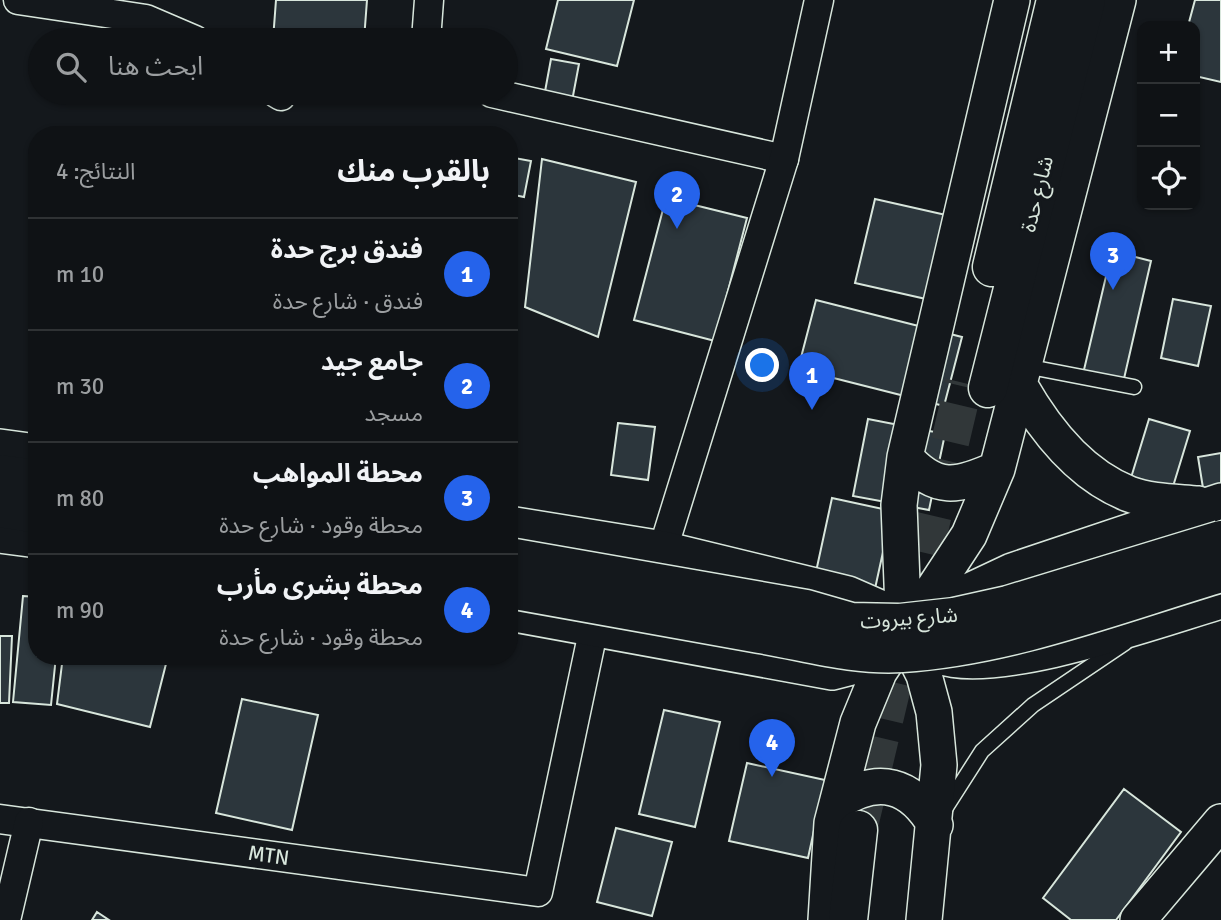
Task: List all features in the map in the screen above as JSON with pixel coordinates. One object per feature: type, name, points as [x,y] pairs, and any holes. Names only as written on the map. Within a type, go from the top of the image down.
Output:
[{"type":"main road","name":"شارع حدة","points":[[999,381],[1056,0]]},
{"type":"main road","name":"شارع حدة","points":[[999,381],[1086,0]]},
{"type":"main road","points":[[0,474],[28,479]]},
{"type":"main road","points":[[0,508],[28,512]]},
{"type":"main road","name":"شارع بيروت","points":[[518,559],[806,610],[851,622],[901,623],[954,617],[1008,605],[1221,540]]},
{"type":"main road","name":"شارع بيروت","points":[[518,591],[792,639],[852,653],[902,653],[964,646],[1015,635],[1221,573]]},
{"type":"main road","points":[[848,920],[859,822]]},
{"type":"main road","points":[[859,822],[872,920]]},
{"type":"street","points":[[18,0],[146,19],[167,28]]},
{"type":"street","points":[[427,28],[429,0]]},
{"type":"street","points":[[632,633],[663,549],[784,159],[819,0]]},
{"type":"street","points":[[904,635],[899,505],[905,457],[1012,0]]},
{"type":"street","points":[[859,723],[879,672],[969,535],[997,469],[999,381],[1118,0]]},
{"type":"street","points":[[518,99],[784,159]]},
{"type":"street","points":[[999,381],[1065,449],[1100,478],[1129,494],[1166,502],[1215,502]]},
{"type":"street","points":[[0,447],[28,451]]},
{"type":"street","points":[[905,457],[919,473],[940,483],[965,483],[997,469]]},
{"type":"street","points":[[518,614],[632,633],[832,672],[863,664],[961,595],[1012,571],[1215,502]]},
{"type":"street","points":[[867,600],[899,505]]},
{"type":"street","points":[[518,525],[663,549],[867,600],[880,608],[904,635],[924,675],[934,712],[939,765],[924,920]]},
{"type":"street","points":[[0,535],[28,539]]},
{"type":"street","points":[[904,635],[943,658],[971,663],[1072,645],[1221,601]]},
{"type":"street","name":"MTN","points":[[0,818],[538,891],[594,627]]},
{"type":"street","points":[[832,672],[856,705],[859,723],[859,822]]},
{"type":"street","points":[[859,822],[857,790],[882,786],[902,790],[923,805],[935,825]]},
{"type":"street","points":[[6,920],[29,822]]},
{"type":"street","points":[[825,920],[832,823],[859,822]]},
{"type":"street","points":[[1138,920],[1221,822]]},
{"type":"lane","points":[[999,381],[1134,387]]},
{"type":"lane","points":[[935,825],[982,751],[1033,705],[1158,620]]},
{"type":"building","points":[[276,0],[367,0],[365,28],[274,28]]},
{"type":"building","points":[[558,0],[634,0],[617,66],[546,49]]},
{"type":"building","points":[[1195,0],[1221,0],[1221,82],[1200,77],[1200,21],[1189,21]]},
{"type":"building","points":[[551,59],[579,64],[569,117],[541,113]]},
{"type":"building","points":[[518,159],[531,161],[524,197],[518,196]]},
{"type":"building","points":[[542,159],[636,182],[598,337],[525,307]]},
{"type":"building","points":[[666,198],[747,218],[715,341],[634,320]]},
{"type":"building","points":[[875,199],[977,222],[957,306],[855,283]]},
{"type":"building","points":[[1112,251],[1151,261],[1123,383],[1083,374]]},
{"type":"building","points":[[1173,299],[1211,306],[1198,366],[1161,358]]},
{"type":"building","points":[[816,300],[962,337],[944,406],[798,369]]},
{"type":"building","points":[[868,419],[945,434],[929,510],[853,496]]},
{"type":"building","points":[[1149,419],[1190,431],[1171,493],[1130,481]]},
{"type":"building","points":[[618,423],[655,427],[648,480],[611,475]]},
{"type":"building","points":[[1221,453],[1221,485],[1203,488],[1198,457]]},
{"type":"building","points":[[832,498],[892,511],[869,616],[809,604]]},
{"type":"building","points":[[23,596],[28,596],[28,665],[55,665],[51,705],[13,702]]},
{"type":"building","points":[[0,636],[12,636],[9,703],[0,703]]},
{"type":"building","points":[[62,665],[166,665],[150,727],[57,704]]},
{"type":"building","points":[[242,699],[318,715],[292,830],[216,813]]},
{"type":"building","points":[[664,710],[720,722],[695,827],[639,814]]},
{"type":"building","points":[[747,763],[825,780],[808,858],[729,841]]},
{"type":"building","points":[[1124,789],[1181,832],[1116,920],[1071,920],[1043,898]]},
{"type":"building","points":[[616,828],[672,842],[652,916],[597,902]]},
{"type":"building","points":[[97,912],[109,920],[92,920]]},
{"type":"tunnel","points":[[858,830],[964,383]]},
{"type":"place","name":"جامع جيد","points":[[677,229]]},
{"type":"place","name":"محطة المواهب","points":[[1113,290]]},
{"type":"place","name":"فندق برج حدة","points":[[812,410]]},
{"type":"place","name":"محطة بشرى مأرب","points":[[772,777]]}]
